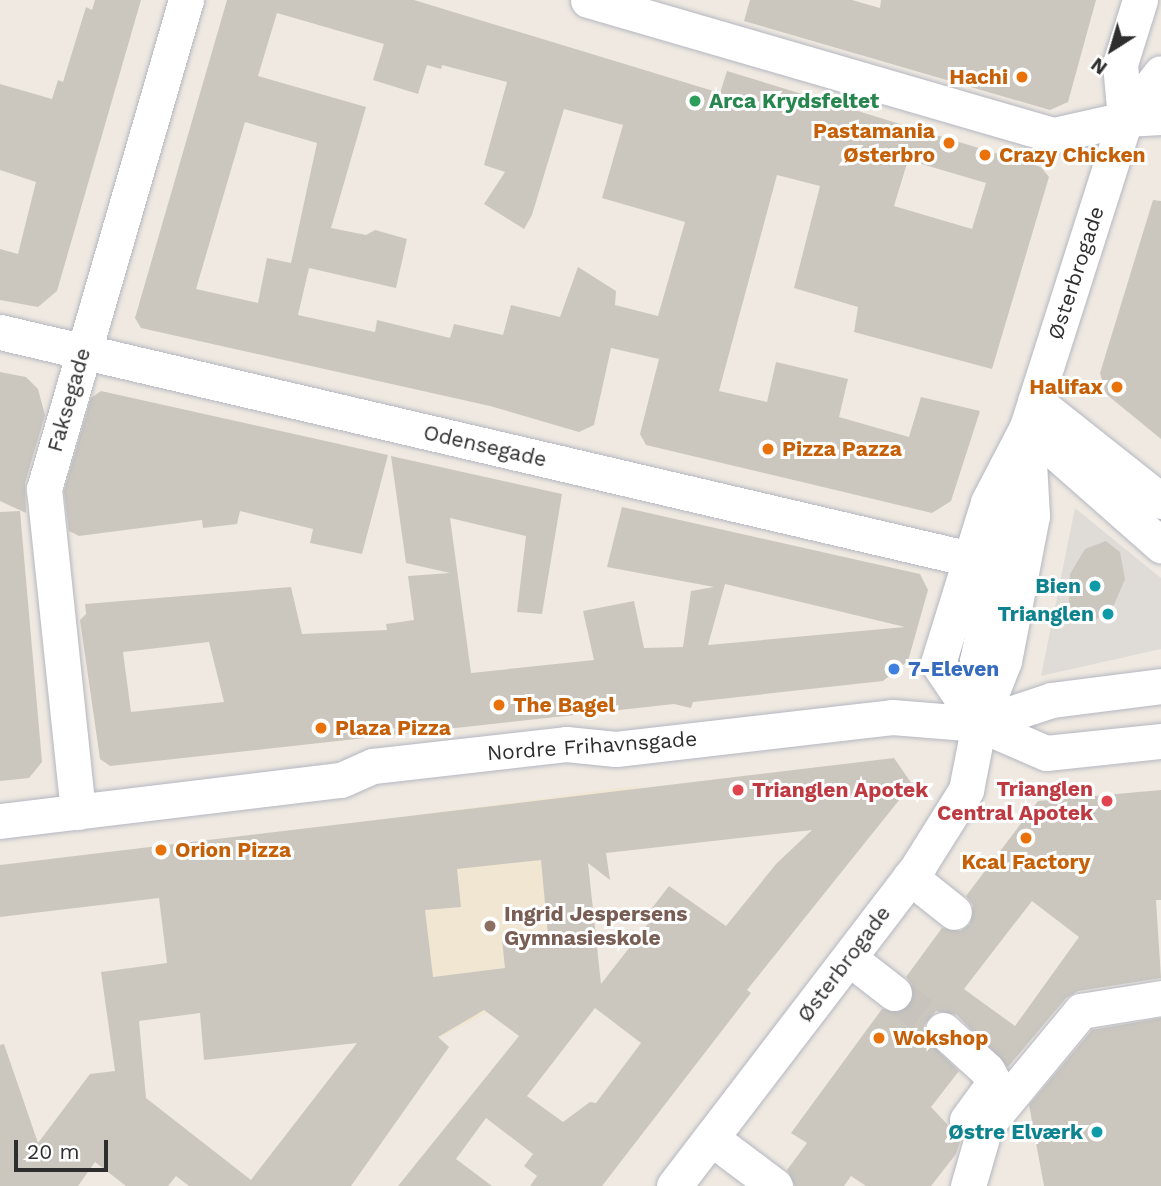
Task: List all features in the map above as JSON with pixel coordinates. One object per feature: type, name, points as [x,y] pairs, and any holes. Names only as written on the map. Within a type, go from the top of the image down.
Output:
[{"type":"street","name":"Faksegade","points":[[78,812],[44,489],[186,0]]},
{"type":"street","points":[[588,0],[1054,135],[1125,119],[1161,117]]},
{"type":"street","name":"Østerbrogade","points":[[1125,119],[1120,64],[1140,0]]},
{"type":"street","name":"Østerbrogade","points":[[674,1186],[910,877],[966,789],[979,724],[938,663],[988,502],[1031,414],[1125,119],[1161,73]]},
{"type":"street","name":"Odensegade","points":[[0,332],[970,559]]},
{"type":"street","points":[[1031,414],[1161,501]]},
{"type":"street","points":[[1031,414],[1161,545]]},
{"type":"street","points":[[979,724],[977,661],[1031,414]]},
{"type":"street","points":[[979,724],[1052,700],[1161,686]]},
{"type":"street","name":"Nordre Frihavnsgade","points":[[0,821],[341,780],[373,766],[566,744],[616,749],[892,717],[979,724]]},
{"type":"street","points":[[979,724],[1046,753],[1161,741]]},
{"type":"street","points":[[910,877],[954,912]]},
{"type":"street","points":[[849,958],[894,993]]},
{"type":"street","points":[[968,1186],[985,1127],[1081,1011],[1161,998]]},
{"type":"street","points":[[943,1030],[987,1070],[994,1083],[965,1123]]},
{"type":"street","points":[[711,1138],[775,1186]]},
{"type":"shaded area","name":"Trianglen","points":[[1075,508],[1161,578],[1161,649],[1041,676]]},
{"type":"shaded area","name":"Ingrid Jespersens Gymnasieskole","points":[[637,786],[643,832],[585,840],[598,951],[440,1038],[449,1047],[432,1072],[401,1050],[373,821]]},
{"type":"building","points":[[95,0],[141,0],[57,291],[38,307],[0,300],[0,249],[18,254],[36,182],[0,170],[0,84],[52,99],[58,80],[63,82],[86,7],[92,10]]},
{"type":"building","points":[[227,0],[414,0],[720,93],[727,71],[1041,167],[1049,177],[992,369],[854,332],[858,307],[794,288],[820,186],[777,175],[719,391],[767,402],[776,362],[848,379],[839,417],[909,437],[921,397],[980,411],[951,501],[932,513],[646,445],[640,434],[659,359],[611,348],[594,425],[579,432],[490,406],[141,328],[135,318]],"holes":[[[277,13],[384,44],[373,80],[418,94],[427,65],[441,69],[442,65],[507,82],[484,165],[505,172],[484,204],[524,229],[532,215],[564,109],[623,125],[602,198],[685,222],[658,316],[615,305],[616,291],[578,267],[560,317],[511,305],[503,335],[454,324],[450,338],[377,320],[375,332],[298,315],[309,268],[396,288],[407,239],[375,230],[366,235],[331,228],[366,107],[258,76]],[[245,122],[317,143],[291,263],[267,258],[258,303],[196,289]],[[908,160],[986,183],[972,229],[894,206]]]},
{"type":"building","points":[[750,0],[852,0],[880,8],[881,0],[1096,0],[1068,102],[1050,110],[744,21]]},
{"type":"building","points":[[1153,200],[1161,201],[1161,439],[1106,394],[1100,373]]},
{"type":"building","points":[[0,372],[26,377],[38,389],[45,415],[25,483],[26,513],[0,501]]},
{"type":"building","points":[[101,391],[388,455],[362,554],[310,543],[313,529],[240,511],[237,524],[203,528],[202,520],[79,536],[69,531],[64,491],[91,398]]},
{"type":"building","points":[[391,456],[562,494],[542,614],[517,612],[526,536],[450,518],[471,673],[594,660],[583,611],[634,601],[644,648],[683,647],[691,591],[714,587],[607,567],[622,507],[920,574],[928,590],[908,661],[883,681],[693,702],[691,708],[674,704],[110,766],[100,759],[80,620],[86,614],[85,604],[291,587],[302,634],[387,630],[386,624],[414,620],[408,576],[450,573],[406,563]],"holes":[[[725,584],[905,627],[708,645]],[[209,642],[224,702],[131,712],[123,652]]]},
{"type":"building","points":[[20,511],[42,762],[29,778],[0,781],[0,512]]},
{"type":"building","name":"Bien","points":[[1106,541],[1120,552],[1125,579],[1114,605],[1093,622],[1083,621],[1069,605],[1070,574],[1085,549]]},
{"type":"building","points":[[894,758],[912,784],[747,990],[751,993],[602,1186],[530,1186],[537,1176],[524,1166],[533,1154],[486,1118],[456,1159],[492,1186],[398,1186],[519,1036],[484,1010],[438,1037],[449,1047],[351,1186],[189,1186],[176,1176],[168,1186],[126,1186],[95,1162],[78,1186],[0,1186],[0,1045],[4,1044],[38,1143],[90,1074],[115,1071],[101,972],[167,963],[159,898],[0,917],[0,865]],"holes":[[[812,830],[776,864],[726,926],[669,886],[649,912],[654,916],[601,984],[588,863],[610,880],[606,853]],[[541,860],[548,935],[502,940],[505,968],[433,977],[425,910],[461,907],[457,869]],[[595,1008],[641,1043],[596,1103],[590,1102],[563,1122],[527,1096]],[[200,1013],[204,1060],[357,1043],[251,1180],[146,1098],[139,1021]]]},
{"type":"building","points":[[1161,790],[1161,900],[1156,900],[1161,978],[1078,991],[1066,998],[1008,1067],[957,1015],[936,1011],[924,1025],[924,1037],[959,1071],[931,1107],[961,1139],[956,1154],[931,1186],[866,1186],[851,1176],[844,1186],[795,1186],[787,1170],[807,1143],[791,1133],[882,1009],[901,1012],[910,1005],[913,986],[906,977],[942,928],[961,931],[970,924],[973,905],[966,896],[1038,801]],"holes":[[[1032,901],[1079,937],[1015,1026],[964,989]]]},
{"type":"building","name":"Østre Elværk","points":[[1161,1018],[1161,1186],[1044,1186],[1029,1105],[1092,1030]]},
{"type":"tunnel","points":[[894,993],[943,1030]]},
{"type":"place","name":"Hachi","points":[[1022,77]]},
{"type":"place","name":"Arca Krydsfeltet","points":[[695,101]]},
{"type":"place","name":"Pastamania Østerbro","points":[[949,143]]},
{"type":"place","name":"Crazy Chicken","points":[[985,155]]},
{"type":"place","name":"Halifax","points":[[1117,387]]},
{"type":"place","name":"Pizza Pazza","points":[[768,449]]},
{"type":"place","name":"Bien","points":[[1095,586]]},
{"type":"place","name":"Trianglen","points":[[1108,614]]},
{"type":"place","name":"7-Eleven","points":[[894,669]]},
{"type":"place","name":"The Bagel","points":[[499,705]]},
{"type":"place","name":"Plaza Pizza","points":[[321,728]]},
{"type":"place","name":"Trianglen Apotek","points":[[738,790]]},
{"type":"place","name":"Trianglen Central Apotek","points":[[1107,801]]},
{"type":"place","name":"Kcal Factory","points":[[1026,838]]},
{"type":"place","name":"Orion Pizza","points":[[161,850]]},
{"type":"place","name":"Ingrid Jespersens Gymnasieskole","points":[[490,926]]},
{"type":"place","name":"Wokshop","points":[[879,1038]]},
{"type":"place","name":"Østre Elværk","points":[[1097,1132]]}]
